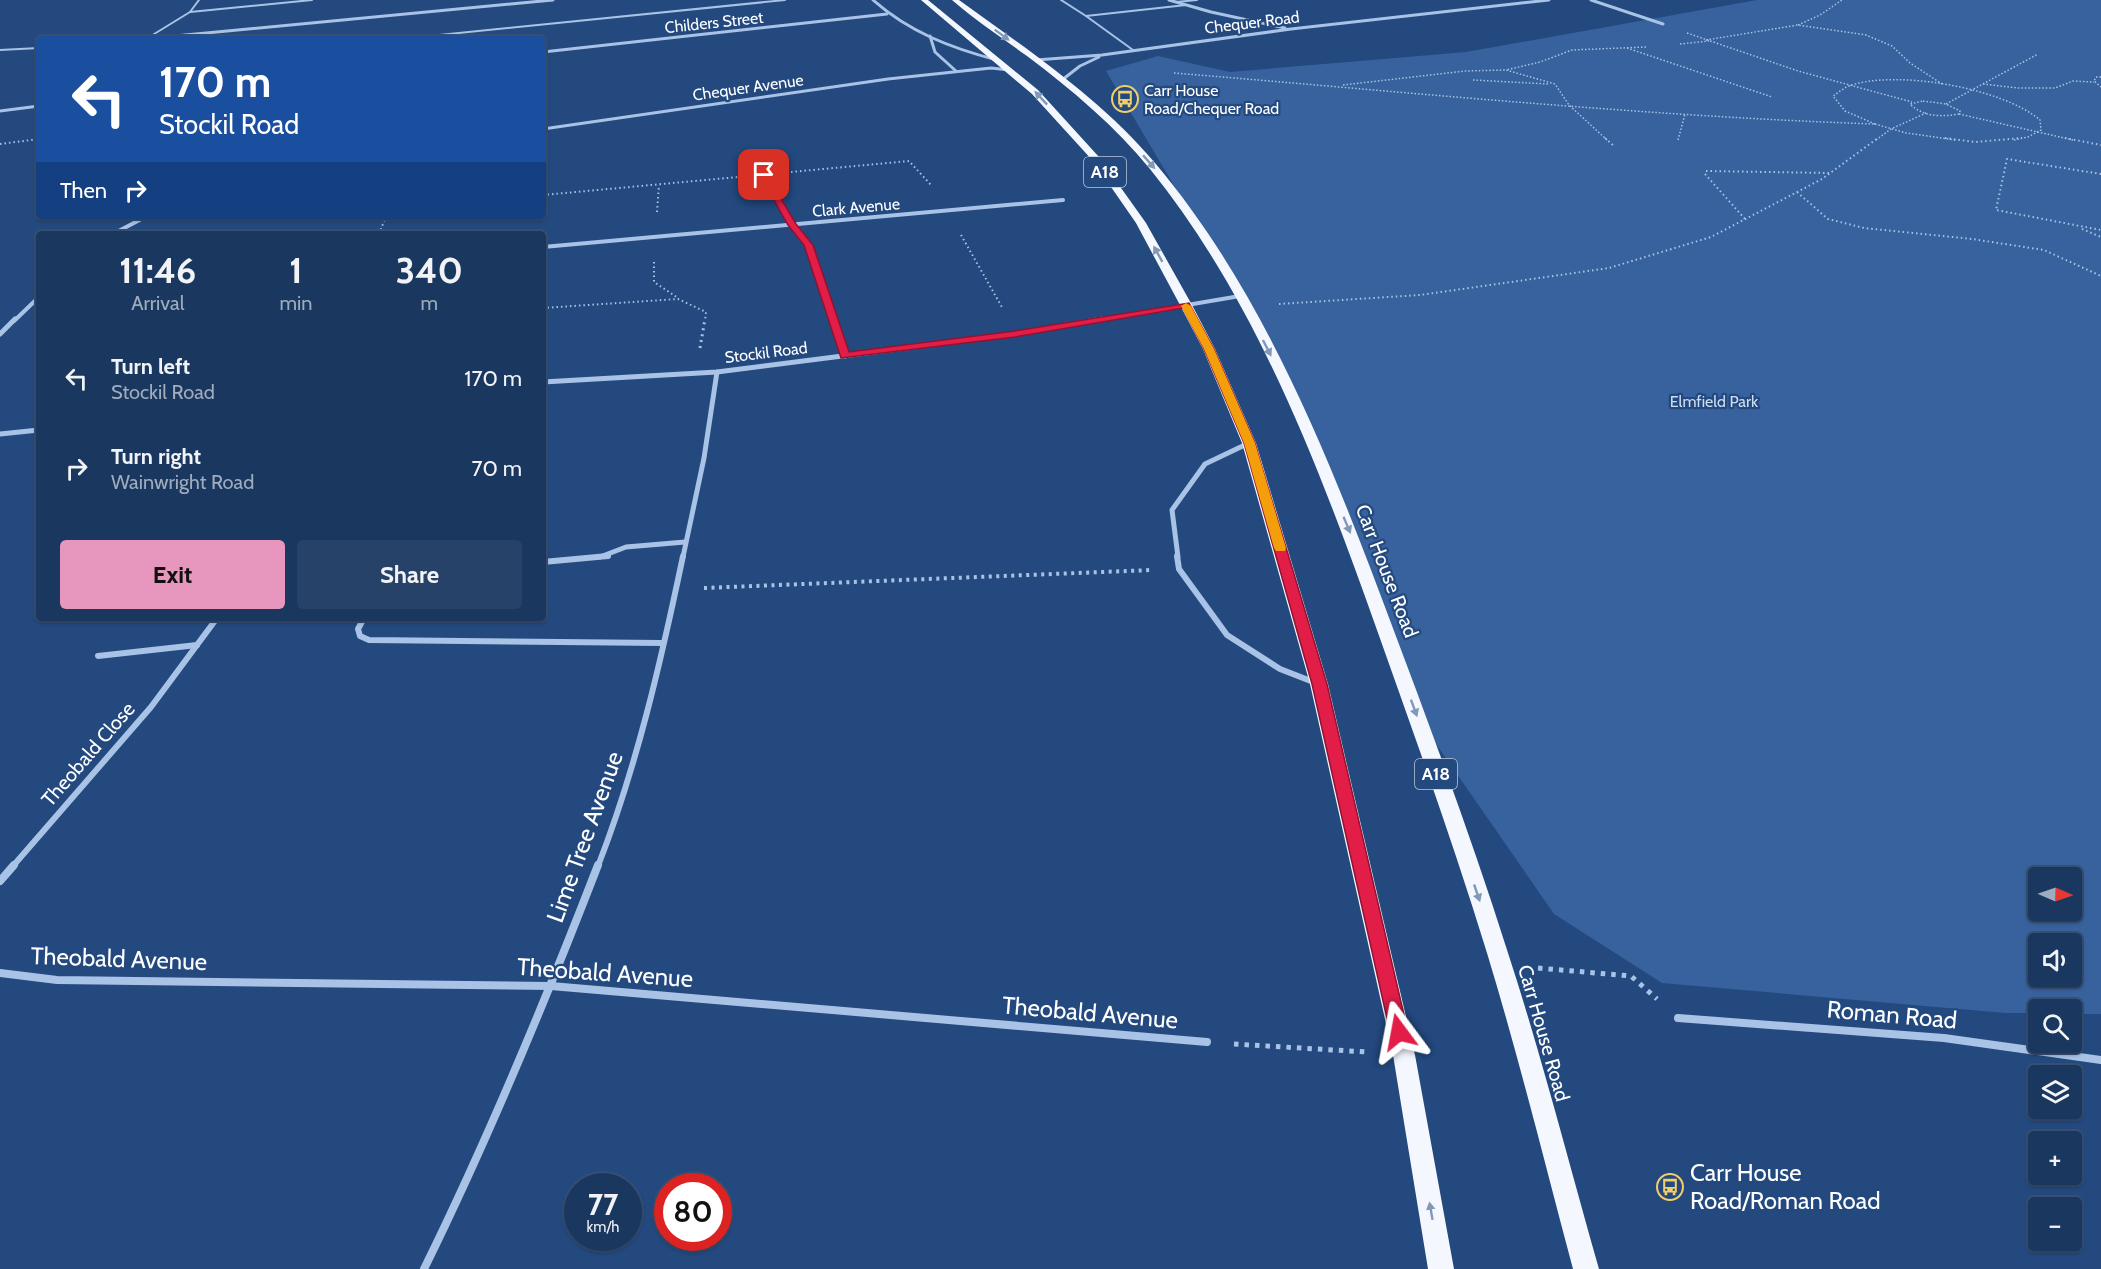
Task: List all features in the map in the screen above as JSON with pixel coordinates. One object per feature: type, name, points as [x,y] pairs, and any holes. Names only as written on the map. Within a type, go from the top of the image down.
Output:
[{"type":"highway","name":"A18","points":[[924,0],[1035,92],[1096,159],[1141,223],[1186,305],[1209,349],[1249,443],[1319,684],[1404,1055],[1441,1269]]},
{"type":"highway","name":"Carr House Road","points":[[955,0],[1062,80],[1122,130],[1157,170],[1214,253],[1243,301],[1288,389],[1353,539],[1502,965],[1586,1269]]},
{"type":"street","points":[[176,36],[553,0]]},
{"type":"street","points":[[873,0],[887,14],[930,36],[997,61]]},
{"type":"street","points":[[1169,0],[1290,29]]},
{"type":"street","name":"Chequer Road","points":[[1036,60],[1102,55],[1290,29],[1549,0]]},
{"type":"street","points":[[1591,0],[1664,24]]},
{"type":"street","name":"Childers Street","points":[[546,52],[887,14]]},
{"type":"street","points":[[930,36],[938,57],[956,71]]},
{"type":"street","name":"Chequer Road","points":[[1062,80],[1080,66],[1102,55]]},
{"type":"street","name":"Chequer Avenue","points":[[546,129],[956,71],[991,68],[1009,70]]},
{"type":"street","points":[[0,111],[36,105]]},
{"type":"street","points":[[764,175],[792,225],[808,245],[845,356]]},
{"type":"street","name":"Clark Avenue","points":[[546,246],[1063,200]]},
{"type":"street","points":[[119,231],[141,219]]},
{"type":"street","points":[[0,334],[36,300]]},
{"type":"street","name":"Stockil Road","points":[[546,382],[717,372],[1015,334],[1186,305],[1243,301]]},
{"type":"street","name":"Lime Tree Avenue","points":[[424,1269],[468,1180],[551,986],[621,807],[648,712],[676,589],[704,458],[717,372]]},
{"type":"street","points":[[0,434],[36,430]]},
{"type":"street","points":[[1249,443],[1205,464],[1172,510],[1179,568],[1227,635],[1280,669],[1319,684]]},
{"type":"street","points":[[546,562],[606,557],[626,547],[685,542]]},
{"type":"street","name":"Theobald Close","points":[[0,881],[151,707],[215,621]]},
{"type":"street","points":[[362,621],[358,629],[360,636],[369,640],[662,643]]},
{"type":"street","points":[[98,656],[197,645]]},
{"type":"street","name":"Theobald Avenue","points":[[0,973],[57,980],[551,986],[1207,1042]]},
{"type":"street","name":"Roman Road","points":[[1678,1018],[1944,1038],[2101,1060]]},
{"type":"lane","points":[[150,36],[190,12],[199,0]]},
{"type":"lane","points":[[190,12],[312,0]]},
{"type":"lane","points":[[430,36],[785,0]]},
{"type":"lane","points":[[1061,0],[1133,50]]},
{"type":"lane","points":[[1176,2],[1197,0]]},
{"type":"lane","points":[[1086,16],[1186,5]]},
{"type":"lane","points":[[0,50],[36,48]]},
{"type":"path","points":[[1705,40],[1798,25],[1820,15],[1842,0]]},
{"type":"path","points":[[1664,24],[1705,40],[1846,86],[1912,102],[1930,101],[1946,104],[1958,108],[1959,114]]},
{"type":"path","points":[[1798,25],[1866,35],[1892,46],[1910,63],[1943,84]]},
{"type":"path","points":[[1676,44],[1709,41]]},
{"type":"path","points":[[1333,86],[1465,71],[1506,70],[1540,62],[1572,50],[1655,46]]},
{"type":"path","points":[[1623,47],[1772,97]]},
{"type":"path","points":[[1946,104],[2038,54]]},
{"type":"path","points":[[1506,70],[1555,84],[1569,105],[1616,147]]},
{"type":"path","points":[[1173,73],[1685,114],[1875,124]]},
{"type":"path","points":[[2094,82],[2096,76],[2101,76]]},
{"type":"path","points":[[1473,80],[1555,84]]},
{"type":"path","points":[[1878,80],[1943,84],[1972,90],[2006,99],[2028,110],[2040,120],[2041,130],[2038,133],[2006,141],[1975,142],[1941,139],[1891,129],[1851,115],[1837,105],[1833,96],[1839,88],[1846,86],[1878,80]]},
{"type":"path","points":[[1983,84],[2018,88],[2055,88],[2073,81],[2094,82],[2101,87]]},
{"type":"path","points":[[1912,102],[1911,106],[1926,113],[1943,116],[1959,114],[2101,145]]},
{"type":"path","points":[[1243,301],[1420,296],[1609,268],[1711,237],[1831,173],[1891,129],[1926,113]]},
{"type":"path","points":[[1678,140],[1685,114]]},
{"type":"path","points":[[0,144],[36,139]]},
{"type":"path","points":[[2101,174],[2007,159],[1996,210],[2101,231]]},
{"type":"path","points":[[1745,219],[1706,172],[1831,173]]},
{"type":"path","points":[[1797,192],[1828,219],[1864,228],[1972,239],[2044,250],[2101,276]]},
{"type":"path","points":[[2076,226],[2101,237]]},
{"type":"path","points":[[546,308],[678,299],[706,312],[695,373]]},
{"type":"path","points":[[676,589],[1179,568]]},
{"type":"path","points":[[1502,965],[1631,976],[1678,1018]]},
{"type":"path","points":[[1207,1042],[1404,1055]]},
{"type":"green space","name":"Elmfield Park","points":[[1757,0],[2101,0],[2101,1014],[2082,1014],[2082,999],[2028,999],[2028,1013],[2005,1013],[1662,983],[1554,914],[1416,715],[1288,389],[1214,253],[1106,71],[1158,56],[1230,72],[1466,52]]},
{"type":"slow traffic","points":[[1186,306],[1209,349],[1249,443],[1280,548]]},
{"type":"place","name":"Carr House Road/Chequer Road","points":[[1125,99]]},
{"type":"place","name":"Carr House Road/Roman Road","points":[[1670,1187]]},
{"type":"route","points":[[764,175],[792,225],[808,245],[845,356],[1015,334],[1186,305],[1209,349],[1256,464],[1319,684],[1399,1032]]}]
